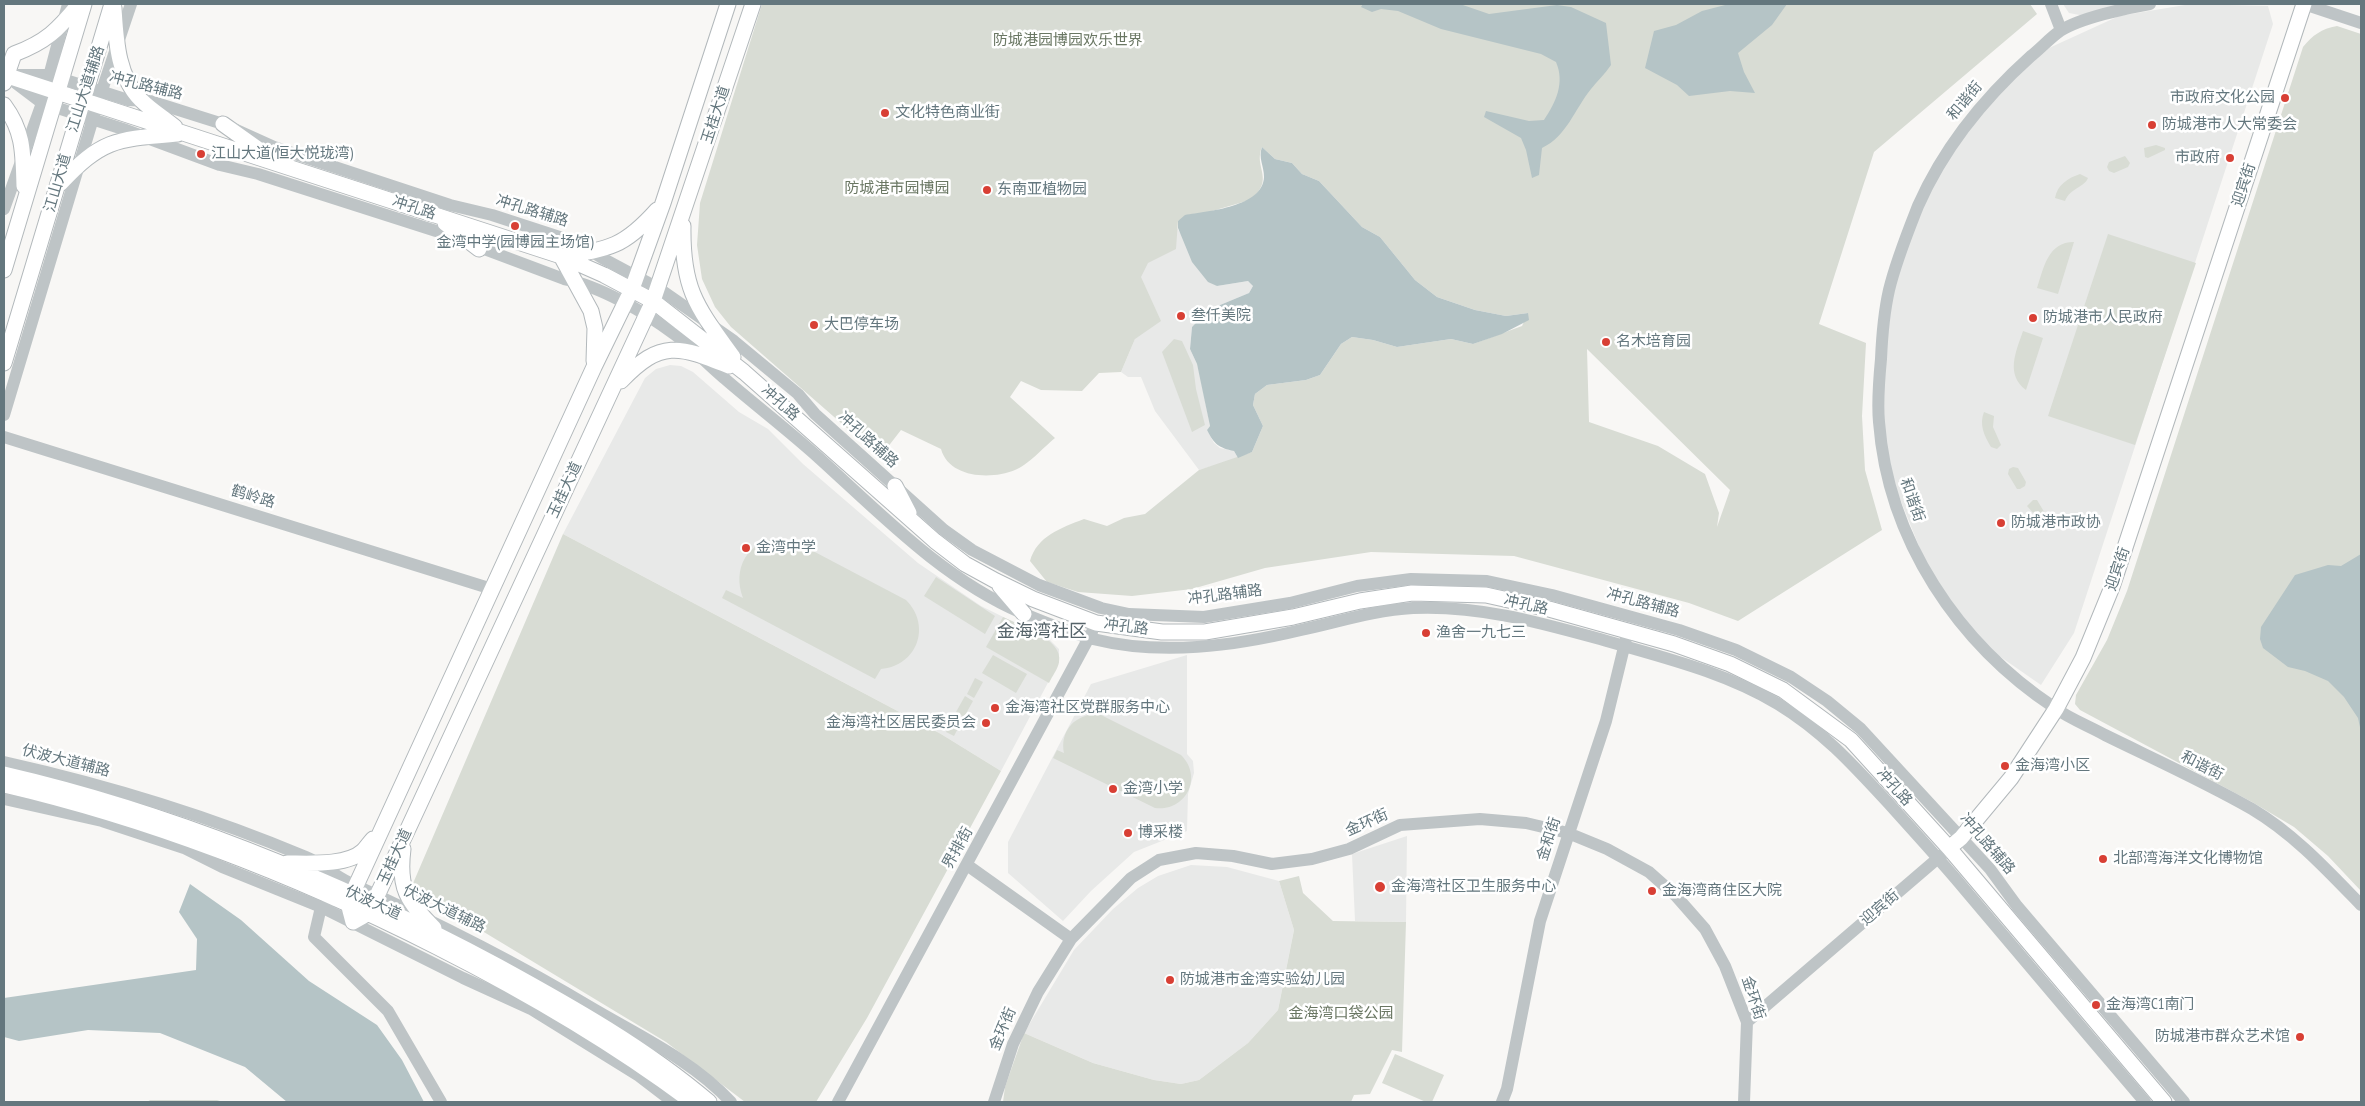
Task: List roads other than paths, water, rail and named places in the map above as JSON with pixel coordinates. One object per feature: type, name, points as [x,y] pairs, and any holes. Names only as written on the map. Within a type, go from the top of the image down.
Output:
[{"type":"main road","points":[[5,79],[14,54],[38,45],[62,26],[79,4]]},
{"type":"main road","name":"江山大道","points":[[4,270],[25,200],[51,90],[84,4]]},
{"type":"main road","points":[[113,4],[117,46],[122,70],[141,100],[184,134]]},
{"type":"main road","name":"江山大道","points":[[4,363],[22,328],[56,188],[113,4]]},
{"type":"main road","name":"玉桂大道","points":[[373,904],[646,316],[684,212],[753,4]]},
{"type":"main road","name":"迎宾街","points":[[1944,853],[1961,838],[2011,778],[2056,709],[2083,658],[2112,587],[2304,4]]},
{"type":"main road","name":"玉桂大道","points":[[352,894],[634,282],[663,202],[726,5]]},
{"type":"main road","name":"冲孔路","points":[[5,79],[82,100],[433,214],[634,282],[655,294],[914,523],[965,564],[1033,599],[1096,623],[1162,632],[1205,632],[1294,624],[1375,606],[1412,586],[1486,595],[1525,612],[1628,632],[1733,657],[1818,714],[1852,740],[1860,762],[1944,853],[2164,1102]]},
{"type":"main road","points":[[703,79],[726,86]]},
{"type":"main road","points":[[4,105],[15,121],[23,153],[25,200]]},
{"type":"main road","points":[[223,124],[281,165]]},
{"type":"main road","points":[[56,188],[79,163],[97,149],[117,140],[184,134]]},
{"type":"main road","points":[[594,367],[595,328],[591,311],[560,256],[592,252],[620,243],[632,235],[663,202]]},
{"type":"main road","points":[[684,212],[683,251],[687,282],[695,301],[710,325],[744,372]]},
{"type":"main road","points":[[433,214],[479,249]]},
{"type":"main road","points":[[612,390],[638,363],[660,351],[695,352],[744,372]]},
{"type":"main road","points":[[895,486],[914,523]]},
{"type":"main road","points":[[996,581],[1024,614]]},
{"type":"main road","name":"伏波大道","points":[[4,774],[108,801],[191,828],[352,894],[510,967],[651,1058],[709,1102]]},
{"type":"main road","name":"伏波大道","points":[[4,785],[105,811],[352,894]]},
{"type":"main road","points":[[280,863],[316,863],[348,859],[363,852],[383,826]]},
{"type":"main road","points":[[405,835],[400,871],[403,887],[420,914],[444,938]]},
{"type":"main road","points":[[352,894],[353,922]]},
{"type":"main road","points":[[353,922],[373,904]]},
{"type":"main road","name":"伏波大道","points":[[373,904],[536,999],[645,1067],[692,1102]]},
{"type":"street","points":[[4,210],[23,153],[51,90],[62,26],[68,4]]},
{"type":"street","name":"江山大道辅路","points":[[4,415],[22,328],[131,4]]},
{"type":"street","points":[[2051,4],[2061,30]]},
{"type":"street","name":"和谐街","points":[[2150,4],[2118,9],[2061,30],[2006,78],[1954,140],[1936,170],[1903,242],[1888,291],[1879,384],[1879,422],[1888,478],[1901,521],[1920,565],[1943,601],[1969,635],[2002,668],[2056,709],[2253,810],[2308,850],[2361,905]]},
{"type":"street","points":[[2304,4],[2361,22]]},
{"type":"street","name":"冲孔路辅路","points":[[97,105],[128,100],[150,101],[223,124],[274,148],[450,205],[492,214],[578,242],[634,282]]},
{"type":"street","points":[[97,105],[143,137],[220,165],[258,174],[436,231],[479,249],[582,282],[646,316],[674,334],[764,413],[796,437],[925,553],[989,598],[1024,614],[1090,638],[1139,646],[1207,647],[1294,624]]},
{"type":"street","name":"冲孔路辅路","points":[[655,294],[710,325],[798,394],[815,414],[944,530],[972,550],[1039,585],[1101,608],[1129,614],[1204,617],[1290,603],[1357,586],[1412,586],[1487,581],[1552,595],[1628,632],[1670,658],[1725,677],[1776,703],[1810,726],[1842,752],[1860,762]]},
{"type":"street","name":"鹤岭路","points":[[4,437],[492,589]]},
{"type":"street","points":[[1375,606],[1525,612]]},
{"type":"street","name":"界排街","points":[[838,1102],[1090,638],[1101,608]]},
{"type":"street","name":"金和街","points":[[1502,1102],[1507,1089],[1540,921],[1606,721],[1628,632]]},
{"type":"street","name":"冲孔路辅路","points":[[1733,657],[1791,677],[1862,729],[1990,869],[2017,906],[2184,1102]]},
{"type":"street","name":"伏波大道辅路","points":[[4,762],[112,789],[196,814],[309,858],[334,875],[352,894]]},
{"type":"street","points":[[4,799],[102,821],[184,848],[222,867],[321,907],[463,978],[531,1009],[639,1076],[673,1102]]},
{"type":"street","name":"金环街","points":[[994,1102],[1013,1044],[1038,992],[1071,939],[1130,878],[1159,860],[1196,853],[1232,856],[1272,864],[1312,859],[1349,849],[1400,825],[1480,819],[1526,823],[1568,833],[1607,850],[1649,872],[1676,896],[1705,929],[1725,966],[1747,1022],[1744,1102]]},
{"type":"street","points":[[1944,853],[2145,1102]]},
{"type":"street","name":"迎宾街","points":[[1747,1022],[1944,853]]},
{"type":"street","points":[[967,865],[1071,939]]},
{"type":"street","points":[[321,907],[352,894]]},
{"type":"street","name":"伏波大道辅路","points":[[373,904],[420,914],[510,967],[671,1053],[718,1088],[731,1102]]},
{"type":"street","points":[[321,907],[314,936],[388,1011],[441,1102]]},
{"type":"place","name":"市政府文化公园","points":[[2285,98]]},
{"type":"place","name":"文化特色商业街","points":[[885,113]]},
{"type":"place","name":"防城港市人大常委会","points":[[2152,125]]},
{"type":"place","name":"江山大道(恒大悦珑湾)","points":[[201,154]]},
{"type":"place","name":"市政府","points":[[2230,158]]},
{"type":"place","name":"东南亚植物园","points":[[987,190]]},
{"type":"place","name":"金湾中学(园博园主场馆)","points":[[515,226]]},
{"type":"place","name":"叁仟美院","points":[[1181,316]]},
{"type":"place","name":"防城港市人民政府","points":[[2033,318]]},
{"type":"place","name":"大巴停车场","points":[[814,325]]},
{"type":"place","name":"名木培育园","points":[[1606,342]]},
{"type":"place","name":"防城港市政协","points":[[2001,523]]},
{"type":"place","name":"金湾中学","points":[[746,548]]},
{"type":"place","name":"渔舍一九七三","points":[[1426,633]]},
{"type":"place","name":"金海湾社区党群服务中心","points":[[995,708]]},
{"type":"place","name":"金海湾社区居民委员会","points":[[986,723]]},
{"type":"place","name":"金海湾小区","points":[[2005,766]]},
{"type":"place","name":"金湾小学","points":[[1113,789]]},
{"type":"place","name":"博采楼","points":[[1128,833]]},
{"type":"place","name":"北部湾海洋文化博物馆","points":[[2103,859]]},
{"type":"place","name":"金海湾社区卫生服务中心","points":[[1380,887]]},
{"type":"place","name":"金海湾商住区大院","points":[[1652,891]]},
{"type":"place","name":"防城港市金湾实验幼儿园","points":[[1170,980]]},
{"type":"place","name":"金海湾C1南门","points":[[2096,1005]]},
{"type":"place","name":"防城港市群众艺术馆","points":[[2300,1037]]},
{"type":"district","name":"金海湾社区","points":[[1042,632]]},
{"type":"park label","name":"防城港园博园欢乐世界","points":[[1068,41]]},
{"type":"park label","name":"防城港市园博园","points":[[897,189]]},
{"type":"park label","name":"金海湾口袋公园","points":[[1341,1014]]}]
